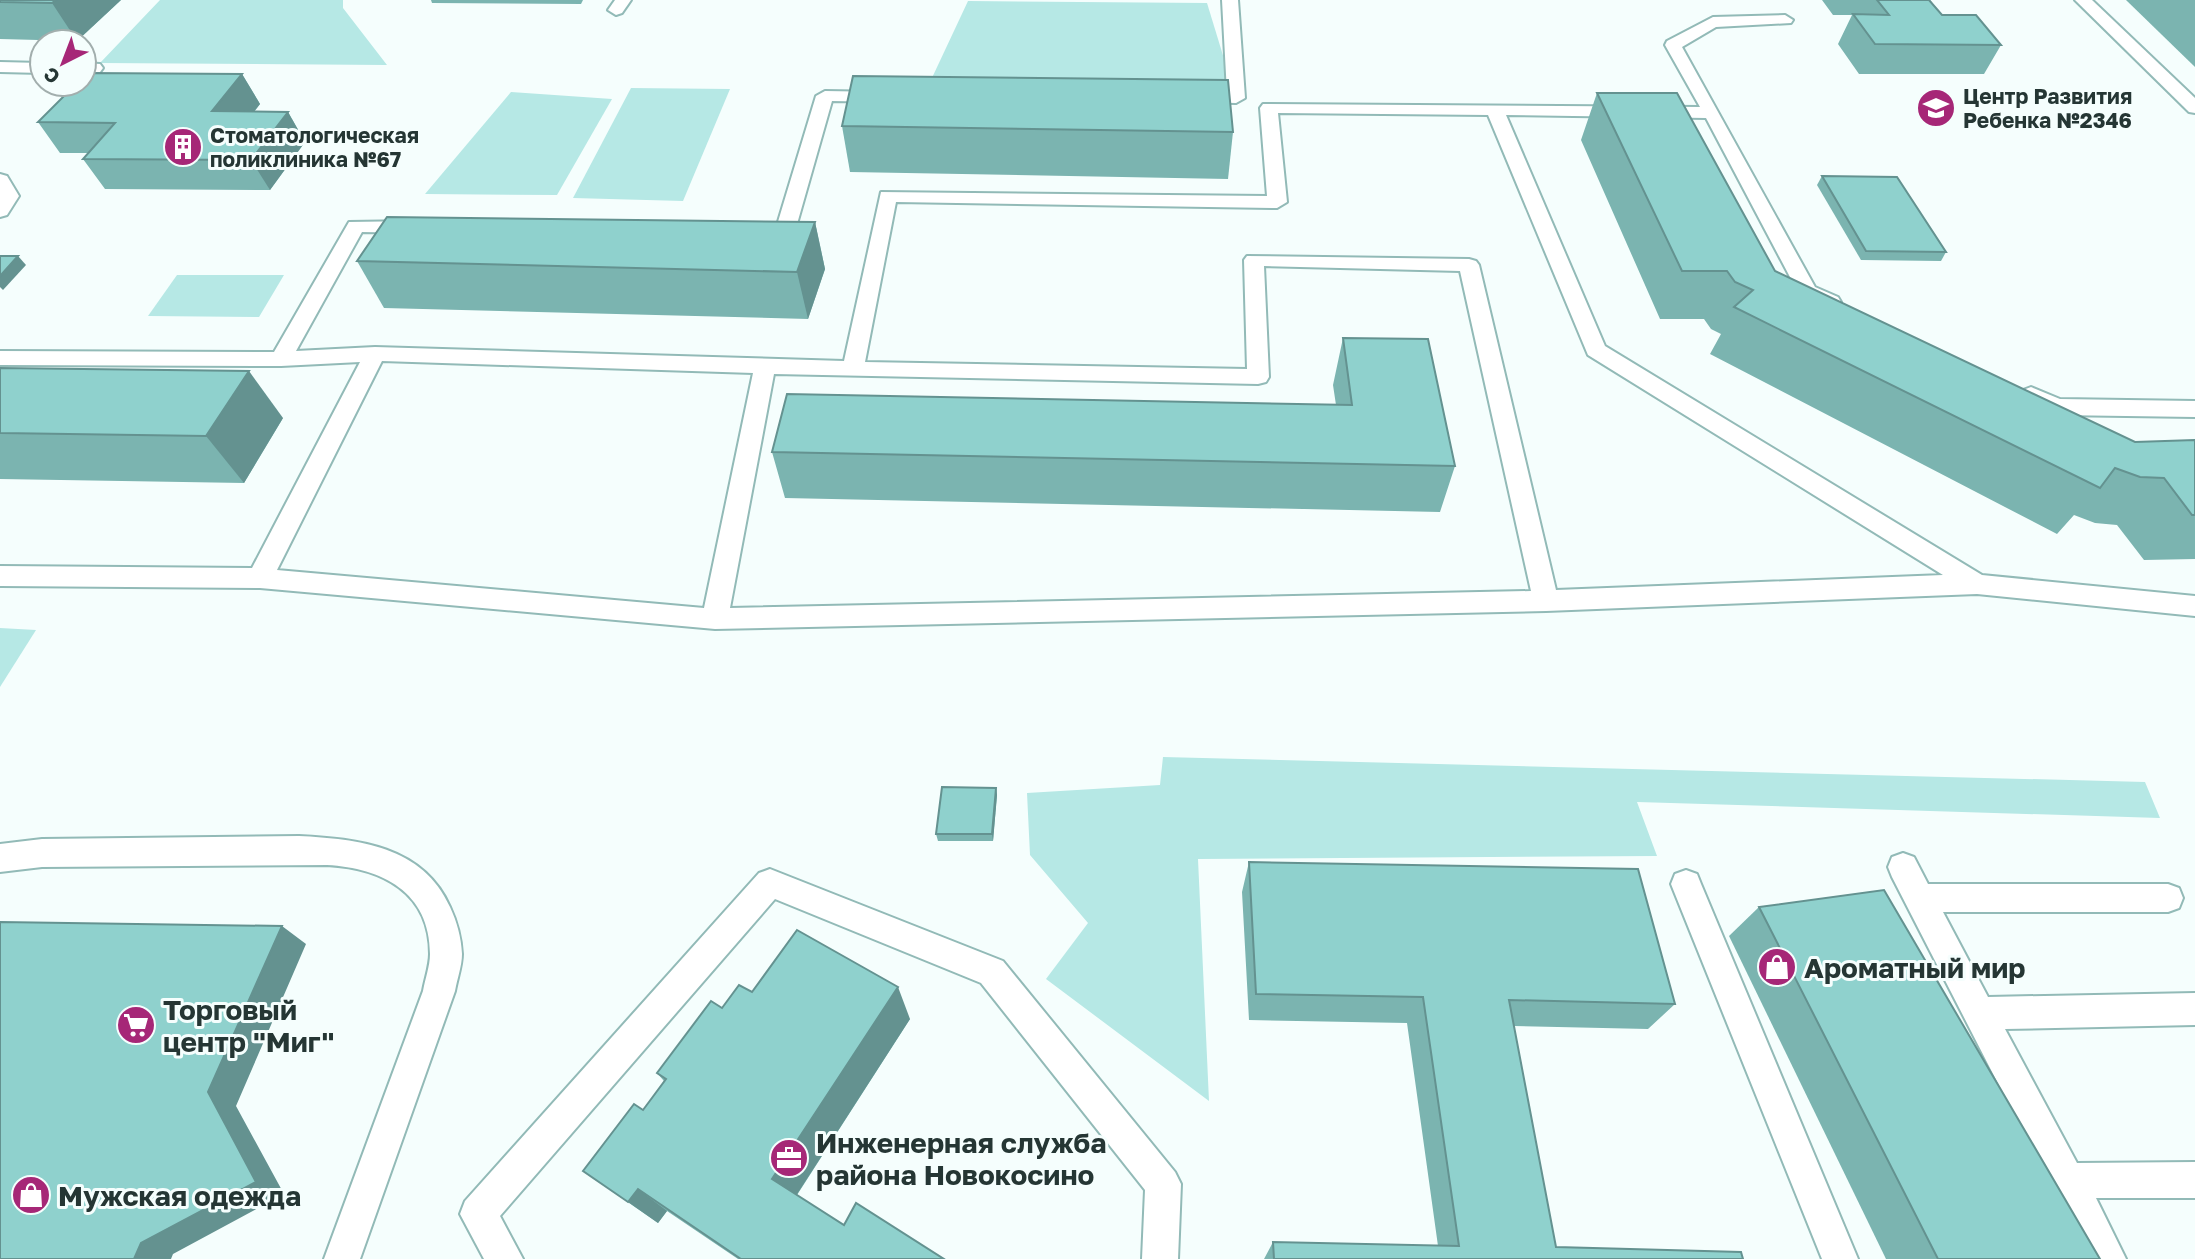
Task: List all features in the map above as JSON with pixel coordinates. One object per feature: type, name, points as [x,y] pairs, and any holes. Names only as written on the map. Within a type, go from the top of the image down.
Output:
[{"type":"lane","points":[[1168,98],[1237,98],[1230,0]]},
{"type":"lane","points":[[2083,0],[2195,108]]},
{"type":"lane","points":[[1785,20],[1713,22],[1673,45],[1807,290],[1844,308]]},
{"type":"lane","points":[[0,67],[28,68]]},
{"type":"lane","points":[[743,231],[785,231],[825,96],[909,97]]},
{"type":"lane","points":[[853,369],[888,196],[1277,202],[1269,108],[1712,113]]},
{"type":"lane","points":[[1495,110],[1596,349],[1977,584]]},
{"type":"lane","points":[[0,180],[9,196],[0,211]]},
{"type":"lane","points":[[281,359],[356,226],[439,227]]},
{"type":"lane","points":[[0,358],[281,359],[375,354],[853,369],[1258,377],[1254,260],[1469,265],[1546,601]]},
{"type":"lane","points":[[260,578],[375,354]]},
{"type":"lane","points":[[715,619],[765,366]]},
{"type":"lane","points":[[2007,384],[2057,407],[2195,410]]},
{"type":"lane","points":[[0,576],[260,578],[715,619],[1546,601],[1977,584],[2195,606]]},
{"type":"lane","points":[[0,858],[42,853],[299,850],[341,852],[375,858],[386,863],[407,874],[430,896],[443,923],[446,955],[439,991],[342,1259]]},
{"type":"lane","points":[[1903,867],[2108,1259]]},
{"type":"lane","points":[[505,1259],[478,1214],[770,883],[992,972],[1163,1184],[1160,1259]]},
{"type":"lane","points":[[1686,884],[1840,1259]]},
{"type":"lane","points":[[1919,898],[2168,898]]},
{"type":"lane","points":[[1979,1013],[2195,1009]]},
{"type":"lane","points":[[2066,1181],[2195,1180]]},
{"type":"shaded area","points":[[160,0],[343,0],[343,8],[387,65],[100,63]]},
{"type":"shaded area","points":[[968,1],[1207,3],[1236,98],[923,97]]},
{"type":"shaded area","points":[[631,88],[730,89],[683,201],[573,198]]},
{"type":"shaded area","points":[[511,92],[612,99],[557,195],[425,194]]},
{"type":"shaded area","points":[[177,275],[284,275],[259,317],[148,316]]},
{"type":"shaded area","points":[[0,628],[36,630],[0,687]]},
{"type":"shaded area","points":[[1163,757],[2145,782],[2160,818],[1637,802],[1657,856],[1198,859],[1209,1101],[1046,979],[1088,923],[1030,855],[1027,793],[1160,785]]},
{"type":"building","points":[[0,0],[56,0],[52,3]]},
{"type":"building","points":[[1877,0],[1929,0],[1942,15],[1976,15],[2001,45],[1875,44],[1853,14],[1889,15]]},
{"type":"building","points":[[98,73],[242,74],[212,111],[288,112],[251,160],[83,159],[115,123],[38,122],[62,98],[98,98]]},
{"type":"building","points":[[853,76],[1228,80],[1233,132],[842,126]]},
{"type":"building","points":[[1597,93],[1677,93],[1775,271],[2135,442],[2195,440],[2195,515],[2192,515],[2164,478],[2140,477],[2115,468],[2100,488],[1734,307],[1753,290],[1735,282],[1727,271],[1682,271]]},
{"type":"building","points":[[1822,176],[1897,177],[1946,252],[1866,251]]},
{"type":"building","points":[[387,217],[815,222],[797,272],[357,261]]},
{"type":"building","points":[[0,256],[18,256],[0,276]]},
{"type":"building","points":[[1343,338],[1428,339],[1455,466],[772,452],[787,394],[1352,405]]},
{"type":"building","points":[[0,368],[249,371],[206,436],[0,433]]},
{"type":"building","points":[[942,787],[996,788],[992,834],[936,834]]},
{"type":"building","points":[[1249,862],[1638,869],[1675,1004],[1509,1000],[1556,1247],[1741,1252],[1743,1259],[1274,1259],[1273,1242],[1459,1246],[1423,997],[1256,994]]},
{"type":"building","points":[[1884,890],[2100,1259],[1938,1259],[1759,907]]},
{"type":"building","name":"Торговый центр \"Миг\"","points":[[0,922],[282,926],[208,1092],[256,1182],[141,1243],[134,1259],[0,1259]]},
{"type":"building","points":[[797,930],[898,987],[772,1179],[844,1225],[856,1203],[944,1259],[741,1259],[638,1189],[628,1202],[583,1171],[634,1104],[643,1110],[666,1079],[657,1073],[711,1001],[722,1008],[739,985],[752,992]]},
{"type":"place","name":"Центр Развития Ребенка №2346","points":[[1936,108]]},
{"type":"place","name":"Стоматологическая поликлиника №67","points":[[183,147]]},
{"type":"place","name":"Ароматный мир","points":[[1777,967]]},
{"type":"place","name":"Торговый центр \"Миг\"","points":[[136,1025]]},
{"type":"place","name":"Инженерная служба района Новокосино","points":[[789,1158]]},
{"type":"place","name":"Мужская одежда","points":[[31,1195]]}]
